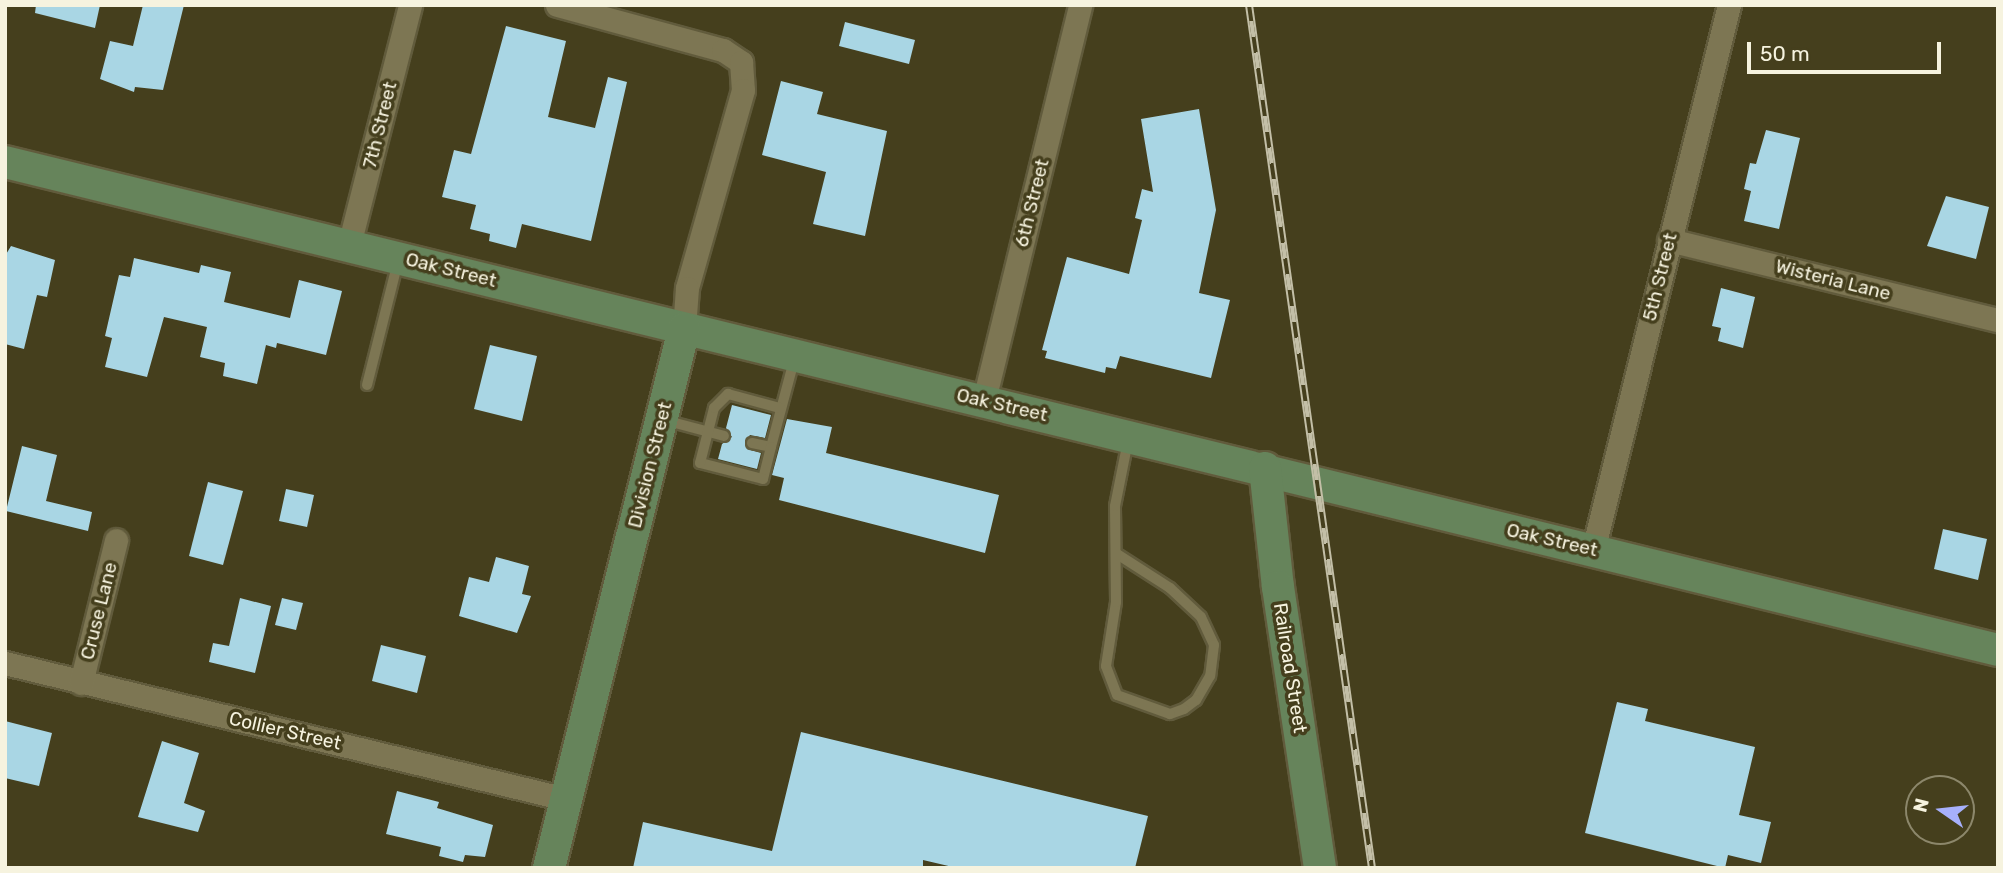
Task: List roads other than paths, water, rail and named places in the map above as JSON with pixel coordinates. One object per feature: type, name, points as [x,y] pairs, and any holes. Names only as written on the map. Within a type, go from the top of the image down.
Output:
[{"type":"main road","name":"Oak Street","points":[[5,162],[1265,468],[1998,650]]},
{"type":"main road","name":"Division Street","points":[[549,868],[684,328]]},
{"type":"main road","name":"Railroad Street","points":[[1265,468],[1278,587],[1320,868]]},
{"type":"street","name":"7th Street","points":[[349,245],[410,5]]},
{"type":"street","name":"Division Street","points":[[556,5],[723,50],[741,62],[743,90],[688,288],[684,328]]},
{"type":"street","name":"6th Street","points":[[984,400],[1080,5]]},
{"type":"street","name":"5th Street","points":[[1593,550],[1729,5]]},
{"type":"street","name":"Wisteria Lane","points":[[1669,240],[1998,320]]},
{"type":"street","name":"Cruse Lane","points":[[81,683],[116,540]]},
{"type":"street","name":"Collier Street","points":[[5,663],[566,799]]},
{"type":"lane","points":[[367,385],[399,257]]},
{"type":"lane","points":[[780,408],[728,394],[714,408],[700,463],[763,479],[795,355]]},
{"type":"lane","points":[[661,419],[724,436]]},
{"type":"lane","points":[[1116,554],[1170,588],[1200,617],[1214,645],[1210,676],[1196,699],[1184,709],[1170,714],[1153,710],[1117,695],[1110,681],[1106,648],[1116,602],[1115,506],[1129,435]]},
{"type":"lane","points":[[752,443],[771,447]]},
{"type":"railway","points":[[1249,5],[1372,868]]}]
